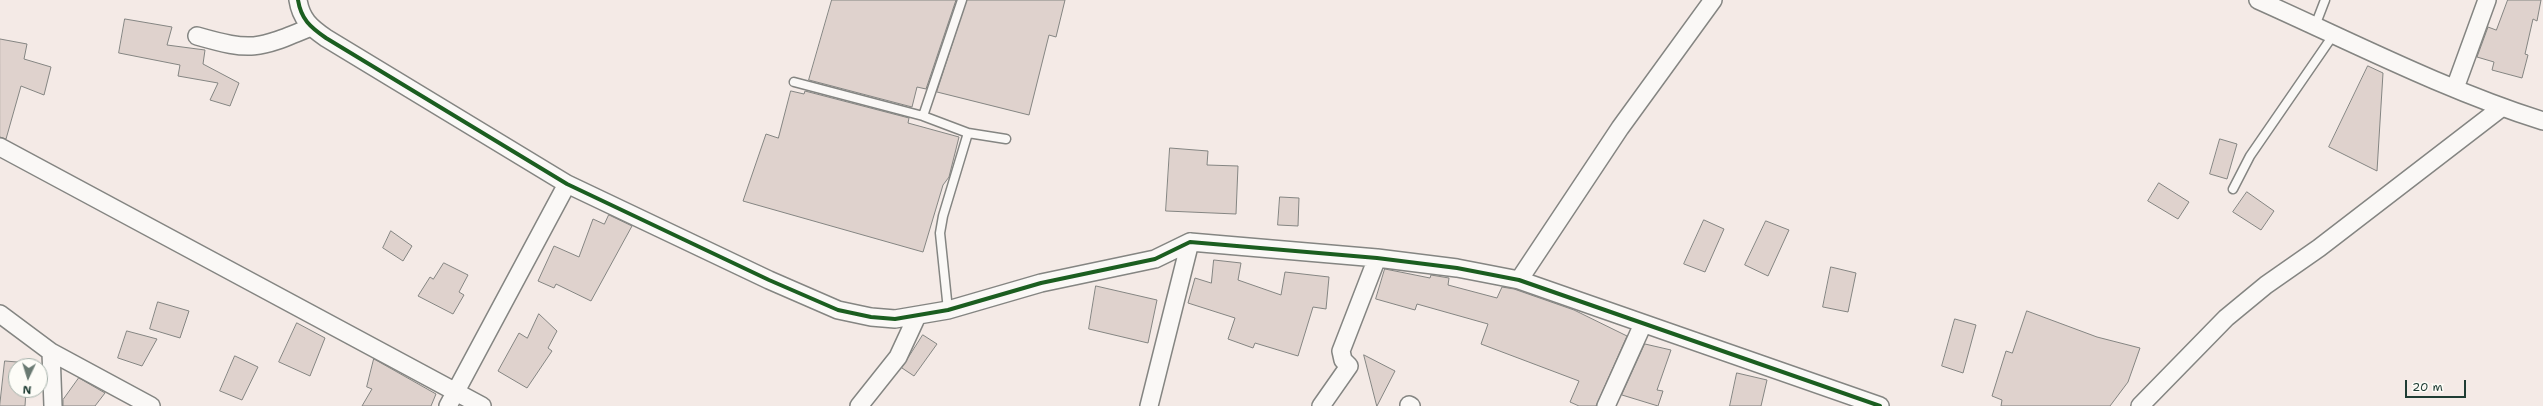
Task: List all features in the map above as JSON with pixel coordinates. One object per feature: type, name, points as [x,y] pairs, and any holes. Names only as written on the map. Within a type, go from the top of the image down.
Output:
[{"type":"street","points":[[298,0],[302,17],[311,27],[566,184],[769,280],[838,310],[871,317],[895,319],[948,310],[1041,283],[1155,259],[1190,242],[1377,258],[1457,268],[1519,280],[1643,324],[1841,399],[1880,406]]},
{"type":"street","points":[[1519,280],[1620,128],[1713,0]]},
{"type":"street","points":[[2258,0],[2501,108],[2543,122]]},
{"type":"street","points":[[2455,88],[2487,0]]},
{"type":"street","points":[[197,36],[245,47],[264,46],[311,27]]},
{"type":"street","points":[[2140,406],[2226,318],[2266,285],[2318,248],[2501,108]]},
{"type":"street","points":[[0,147],[451,399],[482,406]]},
{"type":"street","points":[[451,399],[566,184]]},
{"type":"street","points":[[1150,406],[1190,242]]},
{"type":"street","points":[[1321,406],[1349,366],[1343,360],[1341,351],[1377,258]]},
{"type":"street","points":[[0,314],[51,352],[151,406]]},
{"type":"street","points":[[859,406],[898,357],[916,316]]},
{"type":"street","points":[[1606,406],[1643,324]]},
{"type":"street","points":[[51,352],[53,406]]},
{"type":"lane","points":[[924,116],[962,0]]},
{"type":"lane","points":[[2315,26],[2325,0]]},
{"type":"lane","points":[[2233,189],[2250,156],[2334,34]]},
{"type":"lane","points":[[794,82],[924,116],[968,133],[1006,139]]},
{"type":"lane","points":[[948,310],[940,233],[943,216],[968,133]]},
{"type":"building","points":[[832,0],[956,0],[926,89],[917,87],[912,107],[809,80]]},
{"type":"building","points":[[967,0],[1065,0],[1056,37],[1049,35],[1029,115],[937,92]]},
{"type":"building","points":[[2508,0],[2541,0],[2537,21],[2533,19],[2525,54],[2528,55],[2522,78],[2492,70],[2494,62],[2477,57],[2488,27],[2496,30]]},
{"type":"building","points":[[125,19],[172,27],[167,45],[205,50],[203,64],[239,83],[230,106],[210,100],[218,83],[178,76],[180,65],[119,53]]},
{"type":"building","points":[[0,39],[27,44],[24,59],[51,67],[44,95],[21,86],[6,139],[0,137]]},
{"type":"building","points":[[2368,66],[2383,73],[2377,171],[2329,147]]},
{"type":"building","points":[[791,91],[804,94],[805,91],[909,118],[908,123],[959,137],[949,177],[943,185],[923,252],[743,201],[766,134],[778,138]]},
{"type":"building","points":[[2220,139],[2237,144],[2227,179],[2210,174]]},
{"type":"building","points":[[1170,148],[1208,151],[1207,165],[1238,166],[1236,214],[1166,211]]},
{"type":"building","points":[[2159,183],[2189,202],[2178,219],[2148,201]]},
{"type":"building","points":[[2247,192],[2274,211],[2261,230],[2233,212]]},
{"type":"building","points":[[1280,197],[1299,198],[1298,226],[1278,225]]},
{"type":"building","points":[[609,215],[632,226],[591,301],[556,284],[554,288],[538,281],[554,246],[579,257],[593,219],[604,224]]},
{"type":"building","points":[[1704,220],[1724,229],[1705,272],[1684,264]]},
{"type":"building","points":[[1766,221],[1789,230],[1768,276],[1745,265]]},
{"type":"building","points":[[391,231],[412,246],[403,261],[383,248]]},
{"type":"building","points":[[1214,260],[1241,263],[1238,280],[1281,295],[1285,272],[1329,277],[1326,309],[1313,307],[1298,356],[1255,343],[1253,348],[1228,339],[1235,318],[1188,303],[1195,278],[1211,283]]},
{"type":"building","points":[[444,263],[468,275],[459,292],[464,295],[453,314],[418,296],[430,277],[433,279]]},
{"type":"building","points":[[1831,267],[1856,273],[1848,312],[1823,307]]},
{"type":"building","points":[[1385,269],[1430,278],[1431,275],[1449,278],[1448,285],[1497,298],[1502,287],[1514,289],[1574,310],[1627,336],[1596,406],[1579,406],[1570,402],[1579,381],[1481,344],[1488,324],[1417,304],[1415,310],[1376,299]]},
{"type":"building","points":[[1096,286],[1157,300],[1148,343],[1089,329]]},
{"type":"building","points":[[158,302],[189,311],[180,338],[150,329]]},
{"type":"building","points":[[2027,311],[2097,337],[2140,348],[2128,382],[2110,406],[2001,406],[2002,400],[1992,396],[2006,351],[2012,353]]},
{"type":"building","points":[[539,314],[557,331],[548,348],[552,351],[527,388],[498,371],[519,333],[527,338]]},
{"type":"building","points":[[1955,319],[1976,325],[1963,373],[1942,366]]},
{"type":"building","points":[[297,323],[325,338],[310,376],[279,362]]},
{"type":"building","points":[[127,331],[157,339],[142,366],[118,358]]},
{"type":"building","points":[[923,335],[937,344],[914,376],[902,368]]},
{"type":"building","points":[[1645,344],[1671,350],[1657,390],[1663,391],[1658,406],[1622,395]]},
{"type":"building","points":[[1364,355],[1395,371],[1377,406]]},
{"type":"building","points":[[235,356],[258,367],[242,400],[220,391]]},
{"type":"building","points":[[374,359],[436,394],[431,406],[362,406],[372,389],[367,387]]},
{"type":"building","points":[[5,361],[8,361],[8,398],[26,398],[25,406],[0,406]]},
{"type":"building","points":[[1737,373],[1767,380],[1761,406],[1730,406]]},
{"type":"building","points":[[79,378],[105,393],[95,406],[63,406],[63,400]]},
{"type":"cycle path","points":[[298,0],[301,12],[307,22],[326,38],[567,184],[769,280],[838,310],[871,317],[895,319],[948,310],[1041,283],[1155,259],[1190,242],[1377,258],[1457,268],[1519,280],[1880,406]]}]
